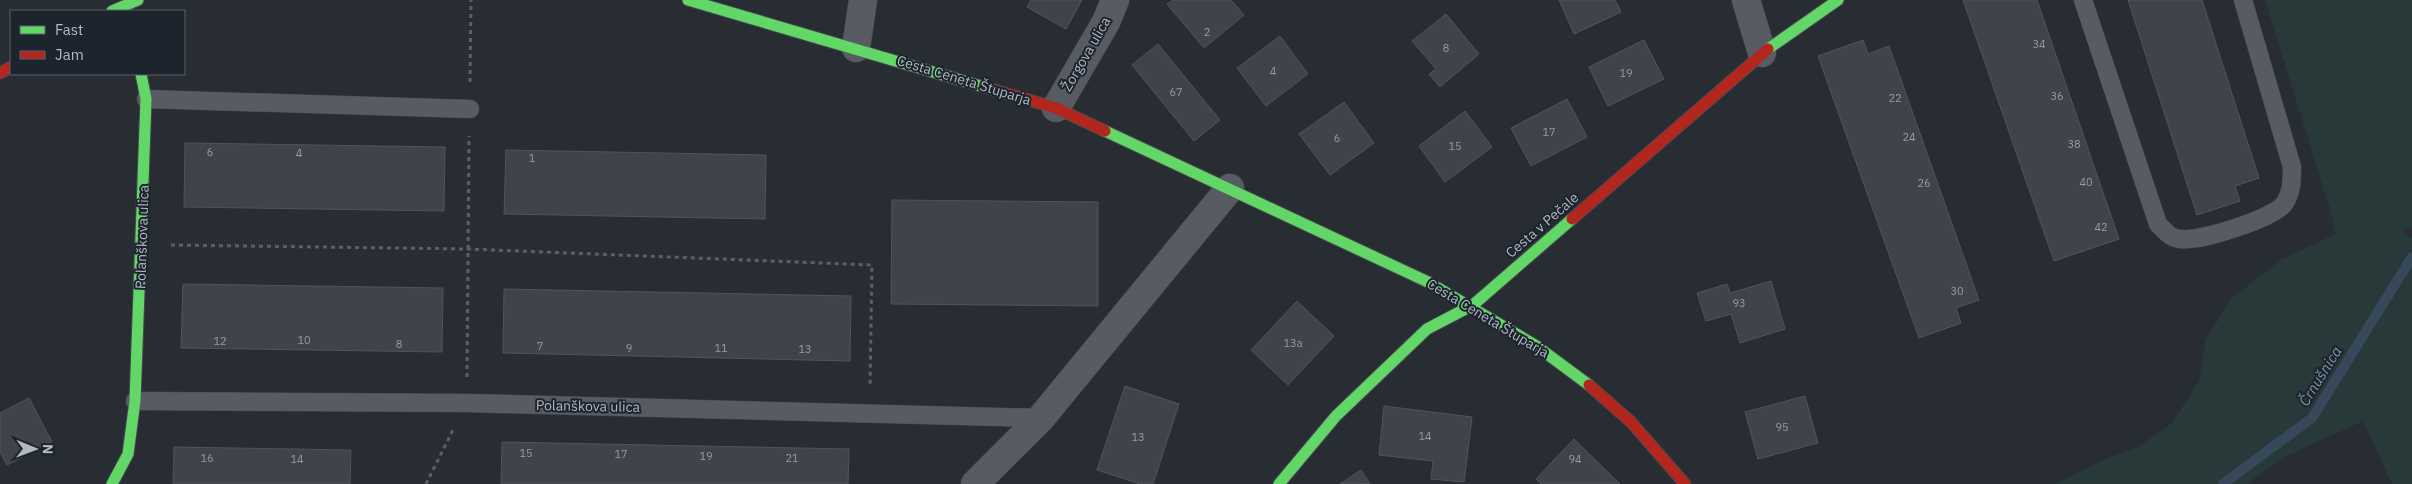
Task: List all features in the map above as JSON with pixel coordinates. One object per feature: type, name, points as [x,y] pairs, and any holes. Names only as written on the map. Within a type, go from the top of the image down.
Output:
[{"type":"street","name":"Cesta Ceneta Štuparja","points":[[688,0],[1056,108],[1428,282],[1473,306],[1545,351],[1594,389],[1648,440],[1685,484]]},
{"type":"street","points":[[856,48],[863,0]]},
{"type":"street","name":"Žorgova ulica","points":[[1056,108],[1106,22],[1115,0]]},
{"type":"street","points":[[1746,0],[1762,53]]},
{"type":"street","name":"Cesta v Pečale","points":[[1280,484],[1336,416],[1427,329],[1473,306],[1762,53],[1838,0]]},
{"type":"street","name":"Polanškova ulica","points":[[112,484],[115,482],[128,454],[135,401],[146,99],[141,75]]},
{"type":"street","points":[[975,484],[1040,418],[1230,188]]},
{"type":"lane","points":[[2083,0],[2158,224],[2169,235],[2180,239],[2205,237],[2270,214],[2284,204],[2291,189],[2292,167],[2242,0]]},
{"type":"lane","points":[[146,99],[470,109]]},
{"type":"lane","name":"Polanškova ulica","points":[[135,401],[467,403],[1040,418]]},
{"type":"path","points":[[426,484],[467,403],[471,0]]},
{"type":"path","points":[[142,244],[468,250],[872,265],[870,413]]},
{"type":"shaded area","points":[[2265,0],[2412,0],[2412,227],[2403,231],[2412,238],[2412,484],[2392,484],[2363,421],[2286,456],[2247,484],[2054,484],[2110,457],[2138,447],[2171,424],[2199,381],[2206,339],[2232,298],[2281,260],[2335,234],[2332,216]]},
{"type":"building","points":[[1031,0],[1082,0],[1066,29],[1027,7]]},
{"type":"building","points":[[1173,0],[1231,0],[1244,15],[1204,48],[1167,4]]},
{"type":"building","points":[[1559,0],[1615,0],[1621,12],[1574,34]]},
{"type":"building","points":[[1963,0],[2037,0],[2119,239],[2054,261]]},
{"type":"building","points":[[2128,0],[2202,0],[2259,178],[2235,186],[2240,201],[2197,215]]},
{"type":"building","points":[[1446,14],[1479,54],[1440,87],[1429,74],[1436,69],[1412,41]]},
{"type":"building","points":[[1280,36],[1308,74],[1266,106],[1237,68]]},
{"type":"building","points":[[1644,40],[1664,79],[1608,106],[1589,67]]},
{"type":"building","points":[[1863,40],[1868,54],[1889,46],[1979,300],[1956,308],[1961,323],[1919,338],[1818,56]]},
{"type":"building","points":[[1158,44],[1220,120],[1194,141],[1132,65]]},
{"type":"building","points":[[1567,99],[1587,137],[1531,166],[1511,128]]},
{"type":"building","points":[[1344,102],[1374,143],[1330,175],[1299,134]]},
{"type":"building","points":[[1465,111],[1492,147],[1445,182],[1419,146]]},
{"type":"building","points":[[185,143],[445,147],[444,211],[184,207]]},
{"type":"building","points":[[506,150],[766,155],[765,219],[504,214]]},
{"type":"building","points":[[892,200],[1098,202],[1098,306],[891,304]]},
{"type":"building","points":[[1771,281],[1785,329],[1740,343],[1731,314],[1706,321],[1697,293],[1727,284],[1730,293]]},
{"type":"building","points":[[183,284],[443,288],[442,352],[181,348]]},
{"type":"building","points":[[504,289],[851,296],[850,361],[503,353]]},
{"type":"building","points":[[1297,301],[1334,336],[1288,385],[1251,350]]},
{"type":"building","points":[[1125,386],[1179,404],[1153,484],[1140,484],[1097,470]]},
{"type":"building","points":[[1805,396],[1818,443],[1758,459],[1745,412]]},
{"type":"building","points":[[29,398],[52,442],[7,465],[0,452],[0,413]]},
{"type":"building","points":[[1384,406],[1472,417],[1464,482],[1431,479],[1433,461],[1379,455]]},
{"type":"building","points":[[1574,439],[1620,484],[1541,484],[1536,479]]},
{"type":"building","points":[[502,442],[849,449],[848,484],[501,484]]},
{"type":"building","points":[[174,447],[351,450],[350,484],[173,484]]},
{"type":"building","points":[[1361,470],[1370,484],[1340,484]]},
{"type":"waterway","name":"Črnušnica","points":[[2223,484],[2312,418],[2412,257]]},
{"type":"traffic: fast","points":[[114,10],[138,0]]},
{"type":"traffic: fast","points":[[688,0],[984,87]]},
{"type":"traffic: fast","points":[[1768,49],[1838,0]]},
{"type":"traffic: fast","points":[[112,484],[128,454],[135,401],[146,99],[141,75]]},
{"type":"traffic: fast","points":[[1105,131],[1428,282],[1535,345],[1589,385]]},
{"type":"traffic: fast","points":[[1279,484],[1336,416],[1427,329],[1473,305],[1572,219]]},
{"type":"traffic: jam","points":[[1572,219],[1768,49]]},
{"type":"traffic: jam","points":[[0,73],[10,68]]},
{"type":"traffic: jam","points":[[984,87],[1056,108],[1105,131]]},
{"type":"traffic: jam","points":[[1589,385],[1631,422],[1685,484]]}]
